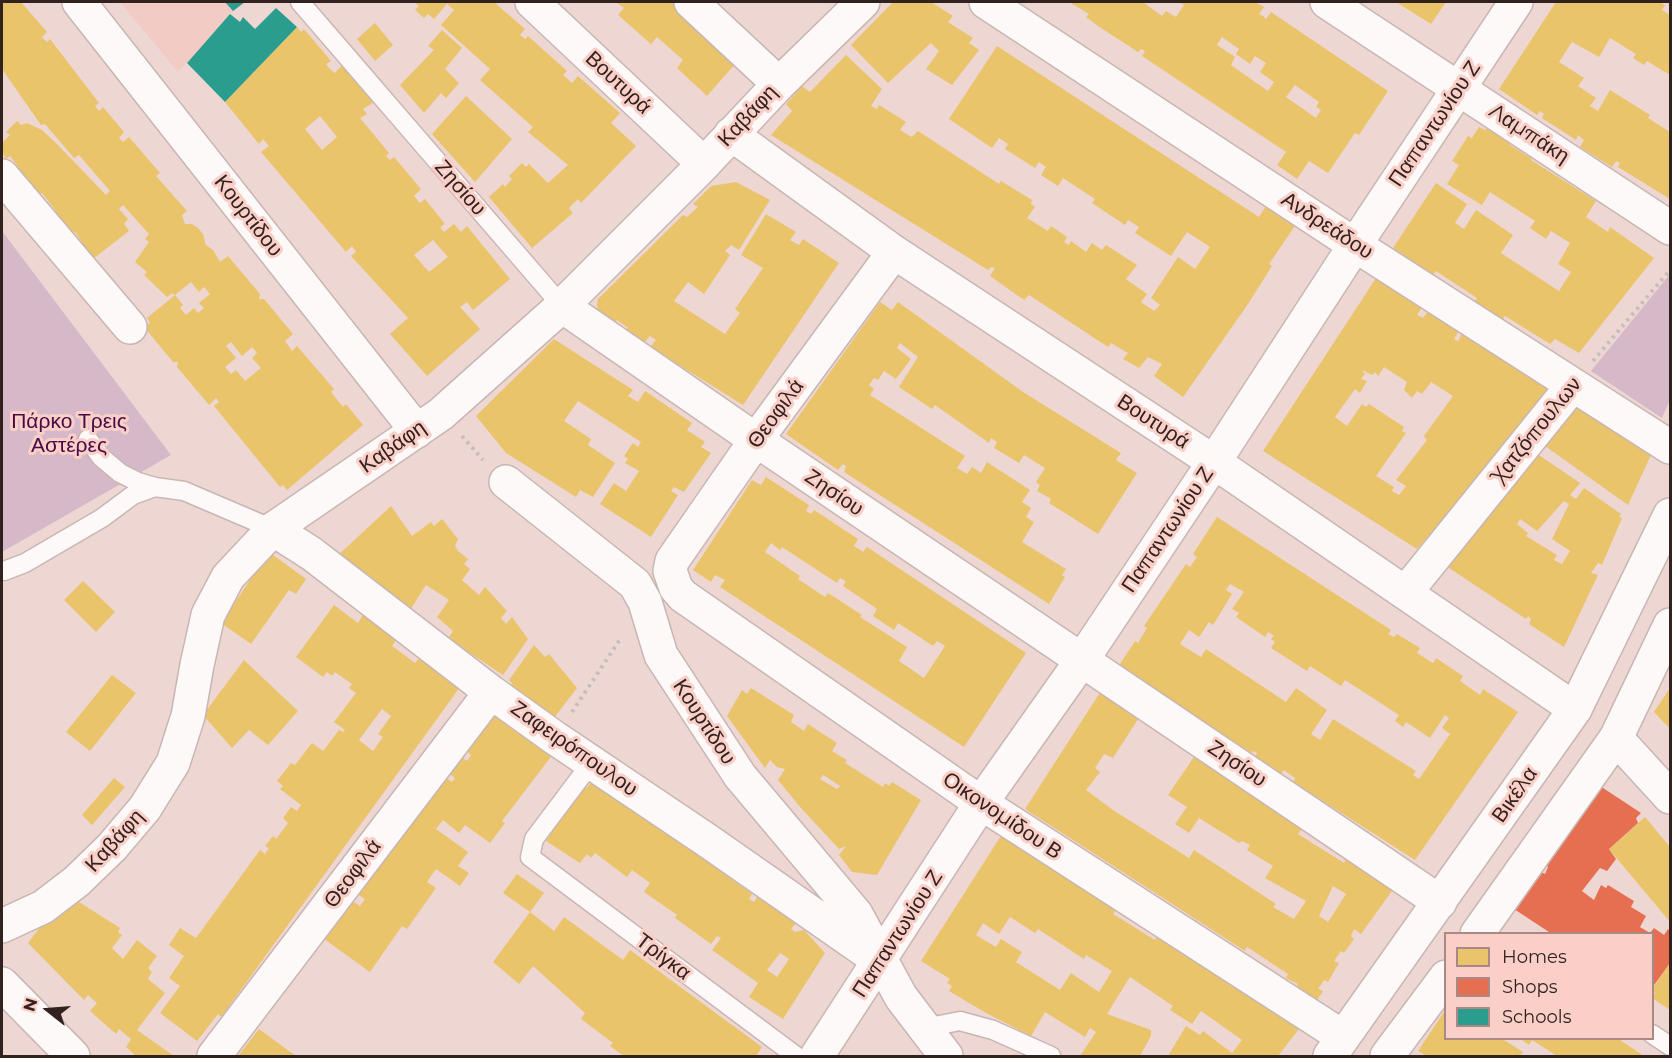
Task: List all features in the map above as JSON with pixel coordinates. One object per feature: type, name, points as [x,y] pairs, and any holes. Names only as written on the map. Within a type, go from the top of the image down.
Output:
[{"type":"street","name":"Κουρτίδου","points":[[79,2],[429,422]]},
{"type":"street","name":"Βουτυρά","points":[[532,2],[704,164]]},
{"type":"street","points":[[691,2],[779,84]]},
{"type":"street","name":"Καβάφη","points":[[2,926],[43,907],[77,881],[112,847],[145,808],[173,763],[188,716],[208,615],[228,577],[273,529],[429,422],[562,306],[862,2]]},
{"type":"street","name":"Ανδρεάδου","points":[[986,2],[1355,245],[1671,447]]},
{"type":"street","name":"Λαμπάκη","points":[[1327,2],[1671,228]]},
{"type":"street","name":"Παπαντωνίου Ζ","points":[[817,1056],[981,803],[1082,660],[1516,2]]},
{"type":"street","name":"Βουτυρά","points":[[731,134],[894,252],[1214,462],[1575,709]]},
{"type":"street","points":[[2,176],[130,327]]},
{"type":"street","name":"Θεοφιλά","points":[[673,580],[670,572],[672,561],[756,440],[894,252]]},
{"type":"street","name":"Ζησίου","points":[[562,306],[756,440],[1440,902]]},
{"type":"street","name":"Χατζόπουλων","points":[[1406,592],[1573,385]]},
{"type":"street","name":"Κουρτίδου","points":[[506,482],[635,584],[645,602],[661,655],[679,684],[740,776],[856,914],[901,997],[946,1056]]},
{"type":"street","name":"Βικέλα","points":[[1337,1047],[1575,709],[1671,515]]},
{"type":"street","name":"Ζαφειρόπουλου","points":[[273,529],[312,555],[555,738],[880,962]]},
{"type":"street","name":"Οικονομίδου Β","points":[[673,580],[683,596],[1337,1047]]},
{"type":"street","points":[[1488,930],[1616,738],[1671,625]]},
{"type":"street","name":"Θεοφιλά","points":[[214,1056],[491,692]]},
{"type":"street","points":[[1616,738],[1671,797]]},
{"type":"street","points":[[1387,1056],[1444,980]]},
{"type":"street","points":[[2,984],[73,1056]]},
{"type":"lane","name":"Ζησίου","points":[[300,2],[562,306]]},
{"type":"lane","points":[[88,439],[101,457],[120,473],[138,482],[184,491],[273,529]]},
{"type":"lane","points":[[4,571],[25,563],[102,518],[133,495],[155,487]]},
{"type":"lane","name":"Τρίγκα","points":[[592,762],[534,839],[530,857],[796,1056]]},
{"type":"lane","points":[[924,1028],[960,1021],[993,1030],[1051,1056]]},
{"type":"lane","points":[[1654,1035],[1671,1046]]},
{"type":"path","name":"Χατζόπουλων","points":[[1573,385],[1671,270]]},
{"type":"path","points":[[429,422],[476,453],[506,482]]},
{"type":"path","points":[[555,738],[645,602]]},
{"type":"shaded area","points":[[120,2],[245,2],[230,14],[178,72]]},
{"type":"green space","name":"Πάρκο Τρεις Αστέρες","points":[[2,231],[171,455],[2,552]]},
{"type":"green space","points":[[1670,274],[1670,400],[1662,418],[1591,371]]},
{"type":"building: Homes","points":[[2,2],[21,2],[47,32],[42,37],[47,42],[50,39],[99,103],[95,106],[99,111],[103,107],[124,132],[119,138],[123,142],[129,137],[160,173],[156,176],[187,211],[182,215],[185,224],[192,224],[198,228],[203,234],[206,245],[213,250],[220,262],[228,256],[260,294],[259,299],[264,299],[293,334],[285,341],[292,351],[297,346],[334,389],[331,392],[343,407],[346,404],[363,425],[287,490],[283,485],[280,487],[214,406],[219,402],[216,398],[209,405],[177,367],[178,362],[173,362],[144,327],[150,323],[147,318],[175,295],[172,293],[167,297],[144,275],[147,272],[135,262],[149,242],[145,239],[149,234],[123,205],[119,209],[128,219],[124,224],[129,231],[89,262],[80,249],[84,246],[75,232],[68,238],[51,215],[56,211],[42,193],[36,197],[13,170],[17,165],[10,156],[6,159],[2,152],[2,143],[10,135],[6,132],[17,121],[21,125],[27,123],[42,130],[106,195],[110,191],[79,155],[74,158],[45,124],[41,125],[2,69]],"holes":[[[191,282],[199,292],[204,287],[210,294],[199,303],[204,308],[198,313],[194,308],[186,315],[180,308],[183,305],[175,295]],[[231,342],[242,356],[252,347],[257,353],[252,358],[261,368],[245,381],[236,370],[231,374],[225,367],[236,358],[226,346]]]},
{"type":"building: Homes","points":[[414,2],[494,2],[525,29],[520,35],[525,39],[528,36],[567,71],[563,75],[572,83],[578,76],[620,113],[611,123],[636,146],[581,203],[578,199],[569,208],[573,213],[532,248],[489,197],[503,184],[505,187],[512,179],[509,176],[522,163],[526,167],[529,164],[548,183],[568,165],[528,132],[533,127],[480,80],[490,69],[441,25],[454,10],[447,4],[434,19],[428,14],[424,18],[415,10],[419,6]]},
{"type":"building: Homes","points":[[616,2],[680,2],[736,63],[707,96],[677,68],[683,60],[657,37],[651,44],[618,15],[624,8]]},
{"type":"building: Homes","points":[[893,2],[931,2],[953,16],[948,22],[973,38],[969,43],[979,50],[952,85],[926,69],[939,51],[931,43],[888,83],[851,45]]},
{"type":"building: Homes","points":[[1069,2],[1143,2],[1162,16],[1166,11],[1176,17],[1184,5],[1178,2],[1255,2],[1264,7],[1259,14],[1266,19],[1271,12],[1388,91],[1359,135],[1355,133],[1328,173],[1309,161],[1297,179],[1277,165],[1286,152],[1142,56],[1145,51],[1141,49],[1138,52],[1098,26],[1086,17],[1089,14]],"holes":[[[1222,37],[1239,49],[1236,54],[1250,64],[1255,56],[1266,63],[1260,72],[1274,82],[1268,91],[1231,65],[1235,57],[1217,45]],[[1295,85],[1319,102],[1316,107],[1321,110],[1316,118],[1286,97]]]},
{"type":"building: Homes","points":[[1396,2],[1446,2],[1431,24]]},
{"type":"building: Homes","points":[[1556,2],[1659,2],[1665,5],[1662,10],[1670,15],[1670,75],[1647,61],[1644,65],[1633,58],[1636,54],[1610,38],[1599,57],[1572,42],[1559,62],[1584,78],[1578,86],[1596,98],[1590,106],[1598,111],[1610,90],[1650,115],[1648,118],[1670,132],[1670,199],[1618,167],[1620,163],[1616,161],[1612,167],[1580,147],[1584,140],[1578,135],[1576,140],[1542,118],[1544,114],[1540,111],[1537,115],[1499,89]]},
{"type":"building: Homes","points":[[375,23],[393,45],[375,61],[357,39]]},
{"type":"building: Homes","points":[[297,27],[301,32],[304,29],[331,61],[326,64],[330,69],[335,73],[343,64],[374,102],[363,109],[367,114],[360,118],[389,153],[386,156],[390,160],[394,157],[421,189],[414,196],[420,203],[425,199],[445,224],[440,227],[444,232],[454,224],[461,232],[467,226],[510,279],[473,310],[467,302],[460,307],[480,329],[427,376],[390,334],[408,318],[351,256],[356,252],[352,246],[346,252],[261,152],[269,146],[263,139],[259,144],[225,102]],"holes":[[[320,116],[337,137],[322,150],[305,129]],[[433,240],[448,257],[429,272],[414,255]]]},
{"type":"building: Homes","points":[[442,30],[462,48],[445,69],[459,83],[446,98],[441,93],[424,113],[400,85],[434,50],[428,46]]},
{"type":"building: Homes","points":[[997,46],[1259,217],[1268,203],[1297,223],[1269,264],[1272,266],[1248,304],[1183,397],[1154,376],[1162,364],[1148,357],[1139,368],[1123,359],[1128,353],[1111,343],[1108,347],[1029,295],[1024,300],[990,276],[995,268],[991,267],[988,270],[771,135],[792,111],[786,104],[802,86],[810,92],[846,55],[882,89],[871,106],[877,109],[879,105],[906,122],[900,130],[912,137],[918,131],[999,184],[1001,181],[1032,200],[1031,204],[1035,207],[1027,218],[1048,231],[1051,226],[1067,237],[1064,242],[1069,245],[1071,241],[1086,252],[1092,243],[1102,250],[1106,245],[1137,265],[1126,279],[1147,294],[1141,302],[1154,311],[1160,305],[1151,298],[1178,257],[1195,269],[1210,247],[1187,232],[1171,256],[1135,233],[1139,227],[1128,220],[1125,225],[1092,203],[1095,199],[1063,178],[1058,186],[1041,175],[1046,167],[1039,162],[1035,168],[1005,149],[1008,144],[999,138],[992,148],[949,119]]},
{"type":"building: Homes","points":[[466,96],[512,139],[475,182],[432,134]]},
{"type":"building: Homes","points":[[1479,127],[1485,130],[1487,127],[1512,142],[1510,145],[1531,160],[1596,201],[1586,217],[1608,232],[1610,227],[1654,258],[1579,353],[1555,339],[1550,344],[1505,316],[1501,322],[1473,303],[1477,298],[1436,271],[1433,275],[1393,248],[1436,183],[1467,204],[1455,223],[1464,229],[1476,210],[1513,235],[1501,253],[1559,291],[1571,272],[1558,264],[1570,243],[1551,231],[1546,239],[1530,228],[1535,221],[1490,192],[1482,205],[1447,184],[1459,165],[1452,161],[1468,136],[1472,138]]},
{"type":"building: Homes","points":[[736,182],[770,200],[739,250],[731,245],[725,251],[730,255],[704,294],[688,282],[674,301],[725,334],[740,313],[735,309],[763,268],[741,255],[766,214],[796,232],[790,240],[799,245],[803,239],[839,263],[743,405],[650,347],[656,340],[650,336],[644,343],[625,330],[628,328],[617,320],[614,325],[598,312],[597,305],[598,299],[683,215],[687,217],[698,207],[693,204],[711,186]]},
{"type":"building: Homes","points":[[1380,272],[1426,301],[1417,315],[1423,318],[1428,311],[1460,329],[1454,339],[1458,341],[1465,328],[1555,387],[1417,549],[1263,451]],"holes":[[[1384,367],[1407,382],[1404,390],[1412,398],[1417,391],[1422,394],[1431,382],[1453,396],[1424,436],[1427,440],[1396,480],[1406,486],[1399,495],[1392,491],[1394,487],[1376,476],[1406,433],[1402,431],[1404,427],[1369,404],[1366,407],[1362,404],[1347,426],[1335,417],[1355,389],[1360,393],[1367,381],[1361,379],[1365,374],[1362,370],[1372,375],[1375,372],[1378,376]]]},
{"type":"building: Homes","points":[[880,302],[892,310],[898,302],[1023,392],[1121,453],[1116,460],[1137,473],[1098,534],[1049,503],[1051,499],[1037,491],[1040,485],[1036,482],[1045,468],[1024,455],[1019,463],[994,448],[997,442],[991,438],[989,443],[935,405],[932,409],[899,387],[918,357],[900,343],[897,348],[911,359],[896,379],[884,371],[878,380],[874,378],[869,385],[874,389],[870,395],[965,456],[957,468],[967,474],[972,467],[981,473],[987,462],[1030,490],[1022,502],[1031,508],[1026,517],[1034,522],[1022,542],[1066,569],[1062,575],[1065,577],[1049,604],[844,472],[846,466],[843,464],[838,470],[786,434]]},
{"type":"building: Homes","points":[[554,339],[633,390],[628,396],[638,402],[645,391],[692,423],[687,430],[705,442],[701,447],[711,453],[684,492],[674,487],[671,491],[678,495],[651,537],[600,504],[614,483],[626,491],[639,471],[625,463],[628,459],[624,456],[633,443],[638,447],[641,442],[578,401],[564,421],[591,439],[588,445],[615,463],[593,497],[580,490],[576,497],[506,453],[476,416]]},
{"type":"building: Homes","points":[[1574,405],[1633,436],[1630,441],[1651,455],[1628,505],[1545,446]]},
{"type":"building: Homes","points":[[1536,453],[1580,483],[1570,495],[1576,499],[1584,488],[1621,514],[1619,517],[1622,518],[1602,565],[1598,563],[1591,573],[1598,575],[1564,647],[1529,624],[1531,619],[1528,616],[1526,619],[1443,564]],"holes":[[[1564,501],[1569,504],[1552,539],[1570,551],[1562,564],[1554,560],[1557,555],[1526,536],[1528,533],[1517,524],[1520,519],[1537,531]]]},
{"type":"building: Homes","points":[[766,477],[809,505],[806,511],[811,514],[814,510],[858,539],[854,546],[863,552],[867,547],[1026,653],[964,747],[720,587],[725,580],[715,575],[711,582],[693,570],[752,480],[761,485]],"holes":[[[771,543],[780,550],[782,547],[837,583],[840,578],[846,581],[843,586],[877,609],[873,616],[894,630],[898,623],[933,646],[937,641],[945,646],[924,678],[899,661],[907,647],[828,593],[825,597],[798,579],[800,576],[765,552]]]},
{"type":"building: Homes","points":[[391,506],[412,536],[431,522],[434,526],[442,519],[458,539],[455,546],[458,551],[468,559],[464,564],[470,569],[462,580],[479,595],[485,587],[507,611],[501,618],[506,624],[512,617],[528,639],[503,675],[470,653],[469,658],[447,640],[453,631],[437,617],[449,600],[426,585],[407,615],[334,559]]},
{"type":"building: Homes","points":[[1217,517],[1391,630],[1388,634],[1394,637],[1397,634],[1420,648],[1417,653],[1433,663],[1436,658],[1463,676],[1460,681],[1480,695],[1483,689],[1518,712],[1415,860],[1293,782],[1295,778],[1284,770],[1280,775],[1254,758],[1257,753],[1253,751],[1251,753],[1118,667],[1135,641],[1138,643],[1147,628],[1144,626],[1186,564],[1190,567],[1197,557],[1193,554]],"holes":[[[1230,584],[1244,592],[1232,609],[1239,613],[1236,617],[1265,637],[1268,632],[1274,636],[1271,639],[1275,642],[1271,648],[1307,671],[1310,666],[1341,686],[1345,680],[1399,715],[1395,721],[1403,727],[1406,722],[1430,738],[1445,715],[1449,718],[1442,728],[1450,734],[1419,779],[1413,775],[1416,771],[1333,719],[1320,740],[1311,734],[1327,710],[1296,688],[1286,702],[1206,649],[1201,657],[1180,644],[1189,630],[1199,637],[1209,622],[1213,625],[1232,594],[1226,590]]]},
{"type":"building: Homes","points":[[269,552],[306,579],[296,594],[289,590],[251,644],[221,623]]},
{"type":"building: Homes","points":[[83,581],[115,612],[96,632],[64,600]]},
{"type":"building: Homes","points":[[334,605],[358,623],[363,615],[396,640],[392,646],[415,663],[420,657],[460,687],[221,1017],[218,1014],[197,1041],[160,1013],[180,986],[169,978],[184,956],[169,945],[180,928],[196,938],[260,850],[265,854],[269,848],[265,846],[273,836],[276,839],[288,823],[283,818],[291,807],[297,811],[301,805],[280,789],[283,786],[277,781],[291,763],[295,765],[312,743],[323,751],[339,730],[343,732],[345,730],[334,722],[356,693],[349,688],[352,684],[335,672],[332,676],[327,672],[323,677],[296,657]],"holes":[[[382,709],[391,716],[378,734],[383,737],[373,751],[359,740]]]},
{"type":"building: Homes","points":[[534,645],[545,657],[549,654],[577,688],[554,718],[510,687],[512,683],[509,680]]},
{"type":"building: Homes","points":[[244,660],[298,711],[268,745],[249,730],[232,748],[203,715]]},
{"type":"building: Homes","points":[[112,675],[136,693],[90,751],[66,732]]},
{"type":"building: Homes","points":[[751,688],[794,715],[791,722],[804,731],[808,724],[837,743],[832,751],[847,760],[845,763],[883,787],[885,783],[889,786],[892,782],[921,800],[877,875],[852,872],[839,855],[846,846],[839,849],[778,780],[785,769],[777,767],[770,760],[765,768],[727,716],[742,690],[747,694]],"holes":[[[823,775],[840,786],[837,789],[820,779]]]},
{"type":"building: Homes","points":[[1670,688],[1670,729],[1654,712]]},
{"type":"building: Homes","points":[[1101,691],[1140,716],[1113,758],[1104,754],[1095,768],[1100,772],[1086,790],[1113,810],[1189,858],[1194,850],[1276,904],[1273,907],[1294,919],[1306,901],[1265,878],[1273,866],[1247,850],[1250,845],[1242,841],[1239,843],[1199,818],[1189,833],[1175,824],[1187,807],[1168,795],[1196,754],[1307,823],[1298,834],[1344,863],[1347,855],[1397,884],[1361,934],[1354,929],[1351,936],[1354,939],[1344,953],[1341,951],[1334,961],[1339,963],[1328,982],[1324,980],[1318,989],[1323,991],[1316,1002],[1295,989],[1298,984],[1286,978],[1288,974],[1247,947],[1245,951],[1025,809]],"holes":[[[1333,886],[1346,894],[1328,922],[1319,916]]]},
{"type":"building: Homes","points":[[496,710],[553,754],[502,821],[505,823],[490,843],[465,825],[459,833],[443,820],[436,829],[468,852],[458,866],[469,873],[460,886],[436,869],[427,882],[436,888],[407,929],[402,926],[370,972],[324,939],[351,900],[360,906],[365,899],[357,894],[397,836],[401,838],[442,775],[452,782],[455,778],[450,774],[463,758],[467,761],[471,755],[465,750]]},
{"type":"building: Homes","points":[[114,778],[125,787],[92,825],[82,815]]},
{"type":"building: Homes","points":[[593,779],[752,894],[749,899],[754,902],[758,896],[796,923],[791,929],[795,932],[804,930],[825,953],[783,1019],[749,997],[758,983],[712,950],[721,938],[717,936],[711,944],[675,918],[677,915],[644,892],[650,883],[632,870],[627,877],[595,853],[591,858],[587,854],[580,863],[546,841],[553,831],[549,828],[582,784],[587,788]],"holes":[[[780,953],[789,959],[777,977],[767,970]]]},
{"type":"building: Homes","points":[[1645,817],[1670,847],[1670,922],[1609,849]]},
{"type":"building: Homes","points":[[1004,831],[1119,905],[1113,914],[1155,940],[1163,928],[1302,1025],[1278,1056],[1168,1056],[1186,1026],[1200,1035],[1203,1031],[1232,1053],[1242,1040],[1201,1011],[1192,1024],[1170,1010],[1173,1006],[1130,977],[1107,1014],[1151,1030],[1151,1036],[1140,1056],[1080,1056],[1096,1032],[1090,1028],[1085,1037],[1045,1012],[1031,1036],[949,991],[952,986],[947,983],[950,979],[921,961]],"holes":[[[1010,917],[1035,933],[1038,929],[1084,959],[1086,955],[1112,971],[1099,992],[1071,973],[1060,990],[1016,962],[1022,952],[1001,939],[996,947],[976,935],[983,923],[999,934]]]},
{"type":"building: Homes","points":[[517,874],[544,893],[530,912],[503,893]]},
{"type":"building: Homes","points":[[63,897],[71,897],[120,928],[118,932],[122,935],[112,948],[123,959],[137,940],[157,956],[148,968],[152,972],[148,979],[165,993],[137,1030],[174,1056],[136,1056],[126,1047],[131,1039],[119,1029],[116,1034],[90,1011],[97,1003],[88,995],[84,1000],[28,943]]},
{"type":"building: Homes","points":[[530,912],[554,931],[564,917],[623,960],[630,950],[762,1047],[756,1056],[624,1056],[610,1046],[613,1043],[581,1019],[585,1013],[533,966],[519,984],[493,962]]},
{"type":"building: Homes","points":[[1670,963],[1670,1010],[1654,999],[1654,987]]},
{"type":"building: Homes","points":[[1444,1012],[1444,1040],[1504,1040],[1523,1052],[1520,1056],[1427,1056],[1418,1051]]},
{"type":"building: Homes","points":[[259,1029],[296,1056],[238,1056]]},
{"type":"building: Homes","points":[[1522,1040],[1532,1040],[1529,1045]]},
{"type":"building: Homes","points":[[1532,1040],[1620,1040],[1644,1056],[1557,1056]]},
{"type":"building: Shops","points":[[1600,786],[1641,813],[1636,818],[1638,823],[1609,849],[1616,859],[1607,871],[1600,868],[1582,891],[1594,900],[1601,885],[1606,888],[1608,885],[1634,901],[1631,907],[1646,916],[1640,927],[1648,932],[1549,932],[1514,909],[1539,871],[1545,874],[1548,867],[1545,863]]},
{"type":"building: Shops","points":[[1654,928],[1664,935],[1668,929],[1670,931],[1670,963],[1654,985],[1654,932],[1651,932]]},
{"type":"building: Schools","points":[[225,2],[245,2],[233,11]]},
{"type":"building: Schools","points":[[276,8],[297,27],[225,102],[187,63],[230,14],[240,22],[243,17],[255,29]]}]
